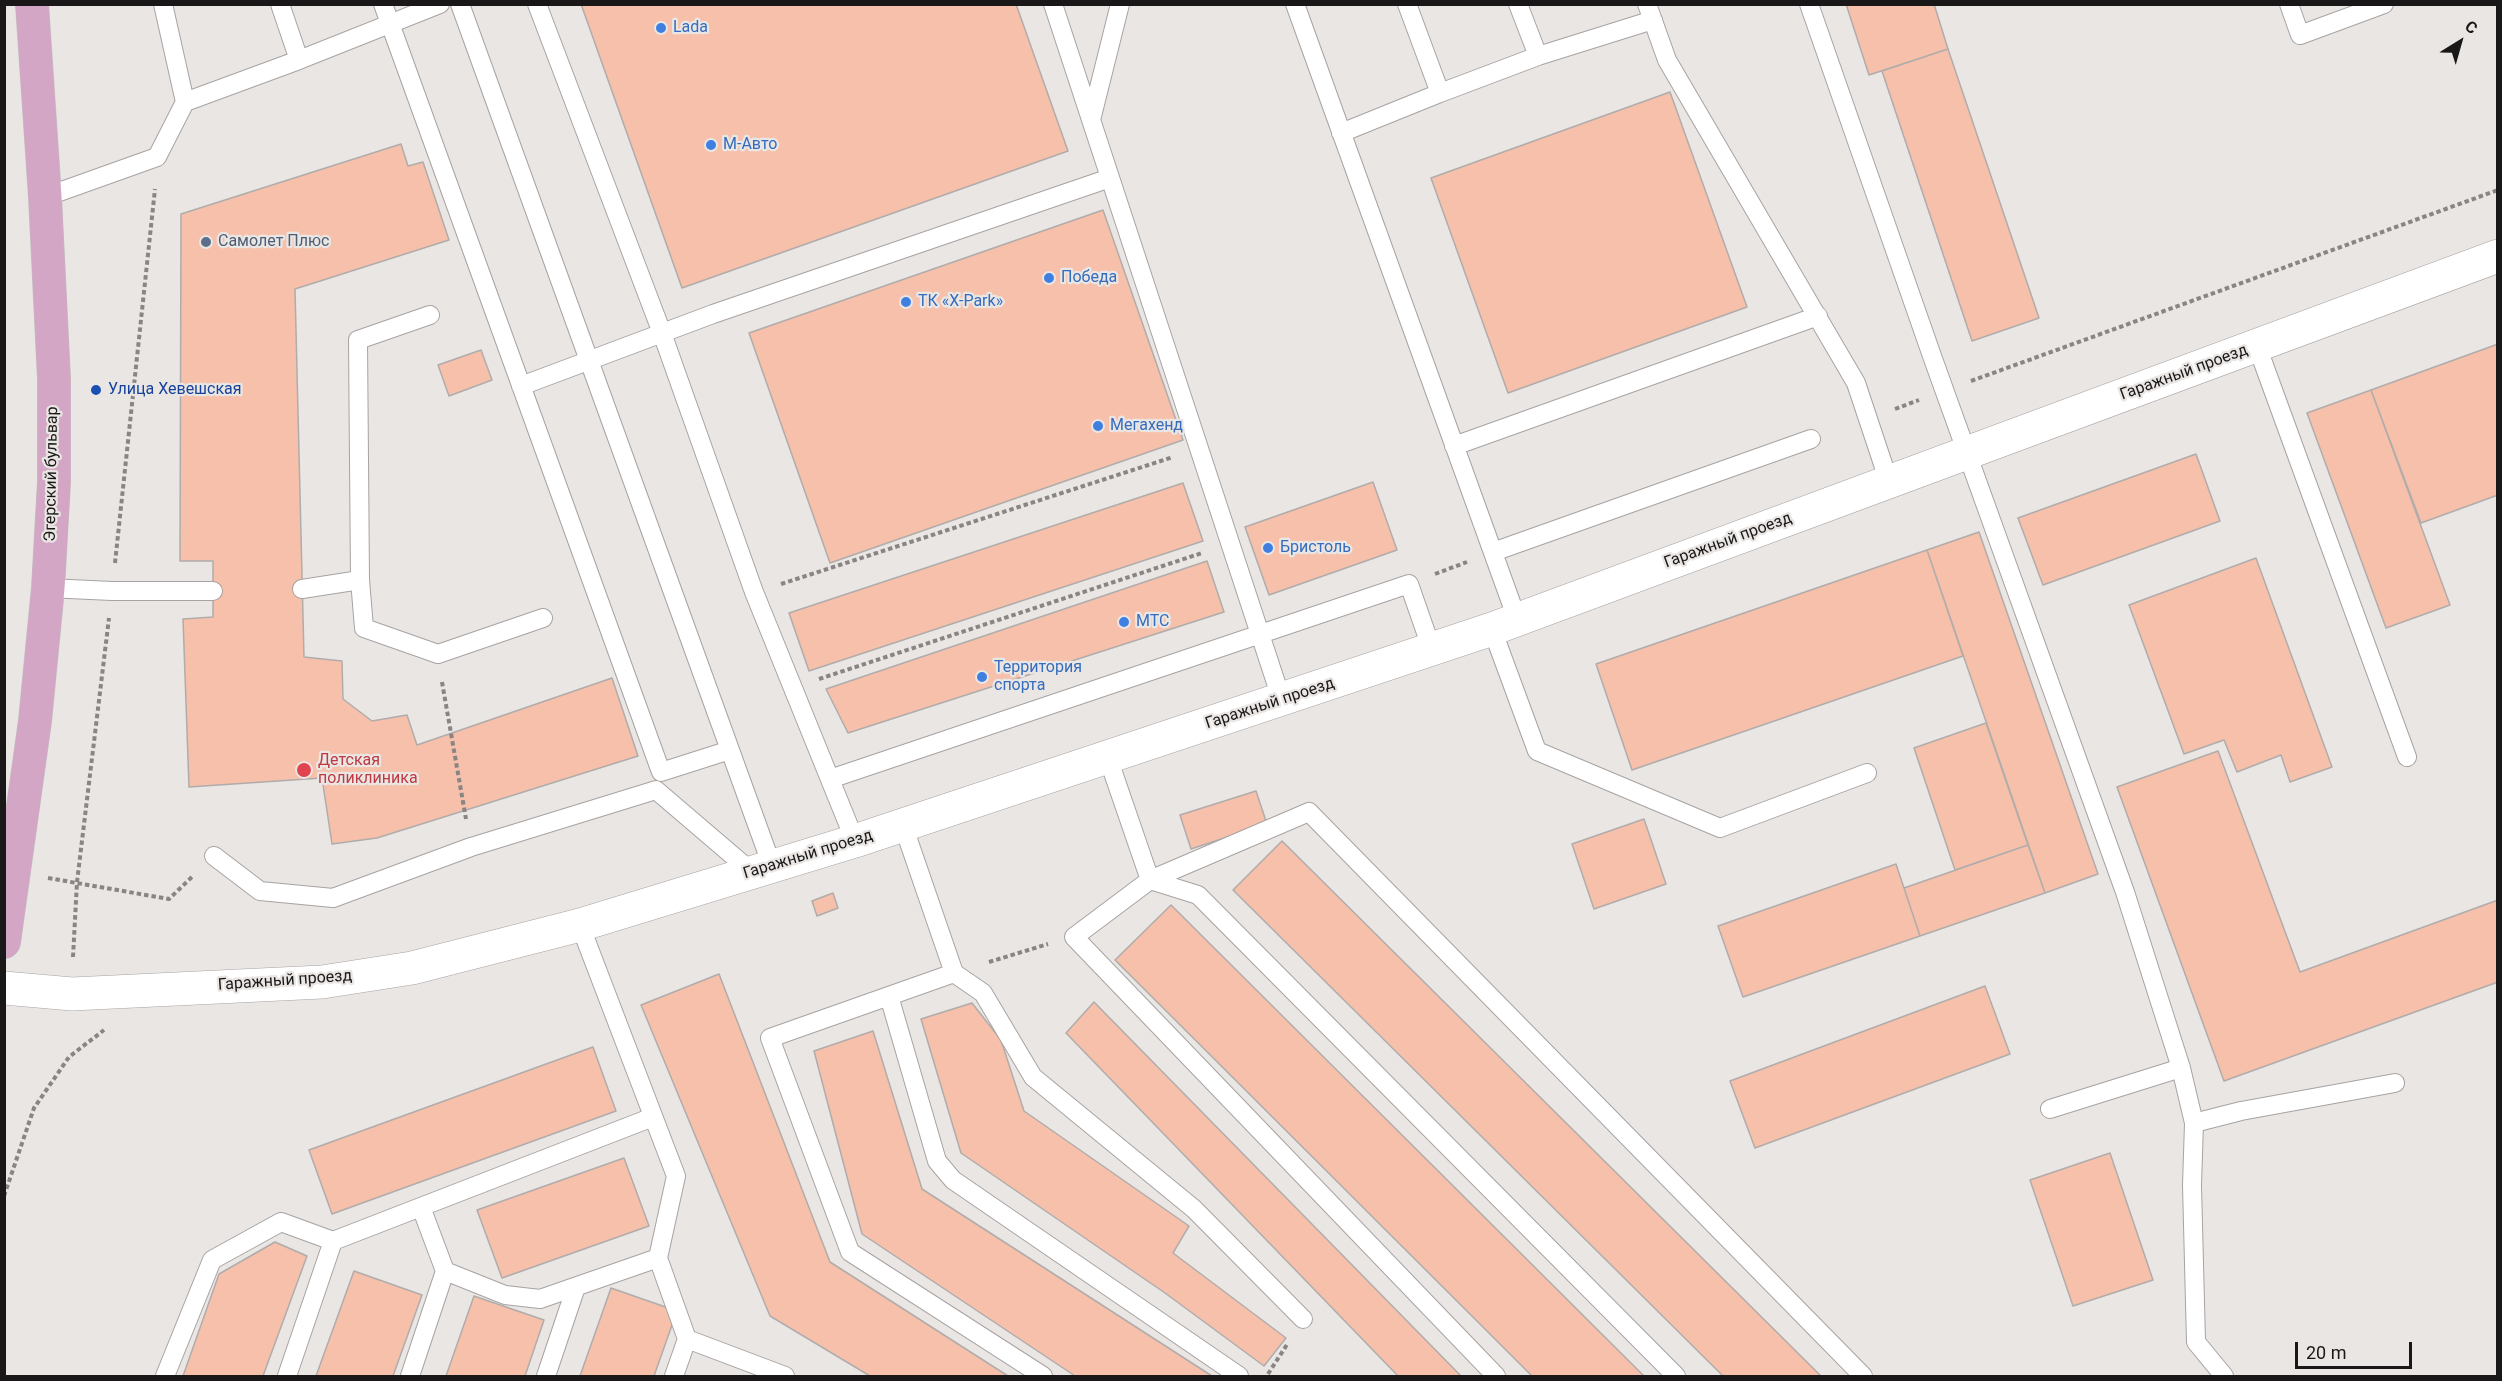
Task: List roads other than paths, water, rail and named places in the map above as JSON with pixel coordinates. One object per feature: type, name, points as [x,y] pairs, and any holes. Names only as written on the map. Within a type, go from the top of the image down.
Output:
[{"type":"main road","name":"Эгерский бульвар","points":[[4,942],[35,721],[48,588],[54,482],[54,379],[32,4]]},
{"type":"street","name":"Гаражный проезд","points":[[4,988],[72,994],[322,982],[412,968],[580,925],[855,841],[1431,650],[2498,256]]},
{"type":"lane","points":[[45,197],[157,157],[185,102],[163,4]]},
{"type":"lane","points":[[280,4],[299,60]]},
{"type":"lane","points":[[383,4],[661,772],[730,750]]},
{"type":"lane","points":[[185,102],[440,4]]},
{"type":"lane","points":[[460,4],[730,750],[762,869]]},
{"type":"lane","points":[[537,4],[662,333],[754,592],[855,841]]},
{"type":"lane","points":[[1053,4],[1282,700]]},
{"type":"lane","points":[[1091,120],[1120,4]]},
{"type":"lane","points":[[1294,4],[1493,552],[1505,624],[1537,751],[1720,828],[1867,773]]},
{"type":"lane","points":[[1407,4],[1440,93]]},
{"type":"lane","points":[[1518,4],[1538,56]]},
{"type":"lane","points":[[1809,4],[1944,391],[2125,892],[2181,1068],[2194,1123],[2192,1185],[2196,1342],[2224,1377]]},
{"type":"lane","points":[[2289,4],[2300,35],[2384,4]]},
{"type":"lane","points":[[1341,133],[1650,12],[1667,60],[1856,383],[1889,482]]},
{"type":"lane","points":[[521,386],[662,333],[1110,178]]},
{"type":"lane","points":[[430,315],[358,339],[360,580],[364,628],[438,654],[543,618]]},
{"type":"lane","points":[[1454,446],[1818,316]]},
{"type":"lane","points":[[2257,346],[2407,757]]},
{"type":"lane","points":[[1493,552],[1811,439]]},
{"type":"lane","points":[[302,589],[360,580]]},
{"type":"lane","points":[[830,779],[1409,584],[1431,650]]},
{"type":"lane","points":[[48,588],[112,591],[213,591]]},
{"type":"lane","points":[[1108,758],[1149,880]]},
{"type":"lane","points":[[214,856],[260,891],[333,898],[471,847],[656,790],[762,869]]},
{"type":"lane","points":[[1496,1377],[1074,937],[1149,880],[1309,812],[1863,1377]]},
{"type":"lane","points":[[903,825],[954,973],[983,993],[1033,1077],[1194,1209],[1303,1319]]},
{"type":"lane","points":[[1149,880],[1198,895],[1676,1377]]},
{"type":"lane","points":[[580,925],[676,1176],[658,1258],[687,1339],[674,1377]]},
{"type":"lane","points":[[954,973],[770,1038],[850,1252],[1043,1377]]},
{"type":"lane","points":[[889,996],[937,1161],[953,1180],[1239,1377]]},
{"type":"lane","points":[[2050,1109],[2181,1068]]},
{"type":"lane","points":[[2194,1123],[2241,1111],[2395,1083]]},
{"type":"lane","points":[[165,1377],[212,1260],[281,1222],[333,1242],[654,1117]]},
{"type":"lane","points":[[410,1377],[445,1271],[421,1207]]},
{"type":"lane","points":[[287,1377],[333,1242]]},
{"type":"lane","points":[[445,1271],[505,1295],[540,1299],[658,1258]]},
{"type":"lane","points":[[546,1377],[576,1287]]},
{"type":"lane","points":[[687,1339],[785,1377]]},
{"type":"place","name":"Lada","points":[[661,28]]},
{"type":"place","name":"М-Авто","points":[[711,145]]},
{"type":"place","name":"Самолет Плюс","points":[[206,242]]},
{"type":"place","name":"Победа","points":[[1049,278]]},
{"type":"place","name":"ТК «X-Park»","points":[[906,302]]},
{"type":"place","name":"Улица Хевешская","points":[[96,390]]},
{"type":"place","name":"Мегахенд","points":[[1098,426]]},
{"type":"place","name":"Бристоль","points":[[1268,548]]},
{"type":"place","name":"МТС","points":[[1124,622]]},
{"type":"place","name":"Территория спорта","points":[[982,677]]},
{"type":"place","name":"Детская поликлиника","points":[[304,770]]}]
